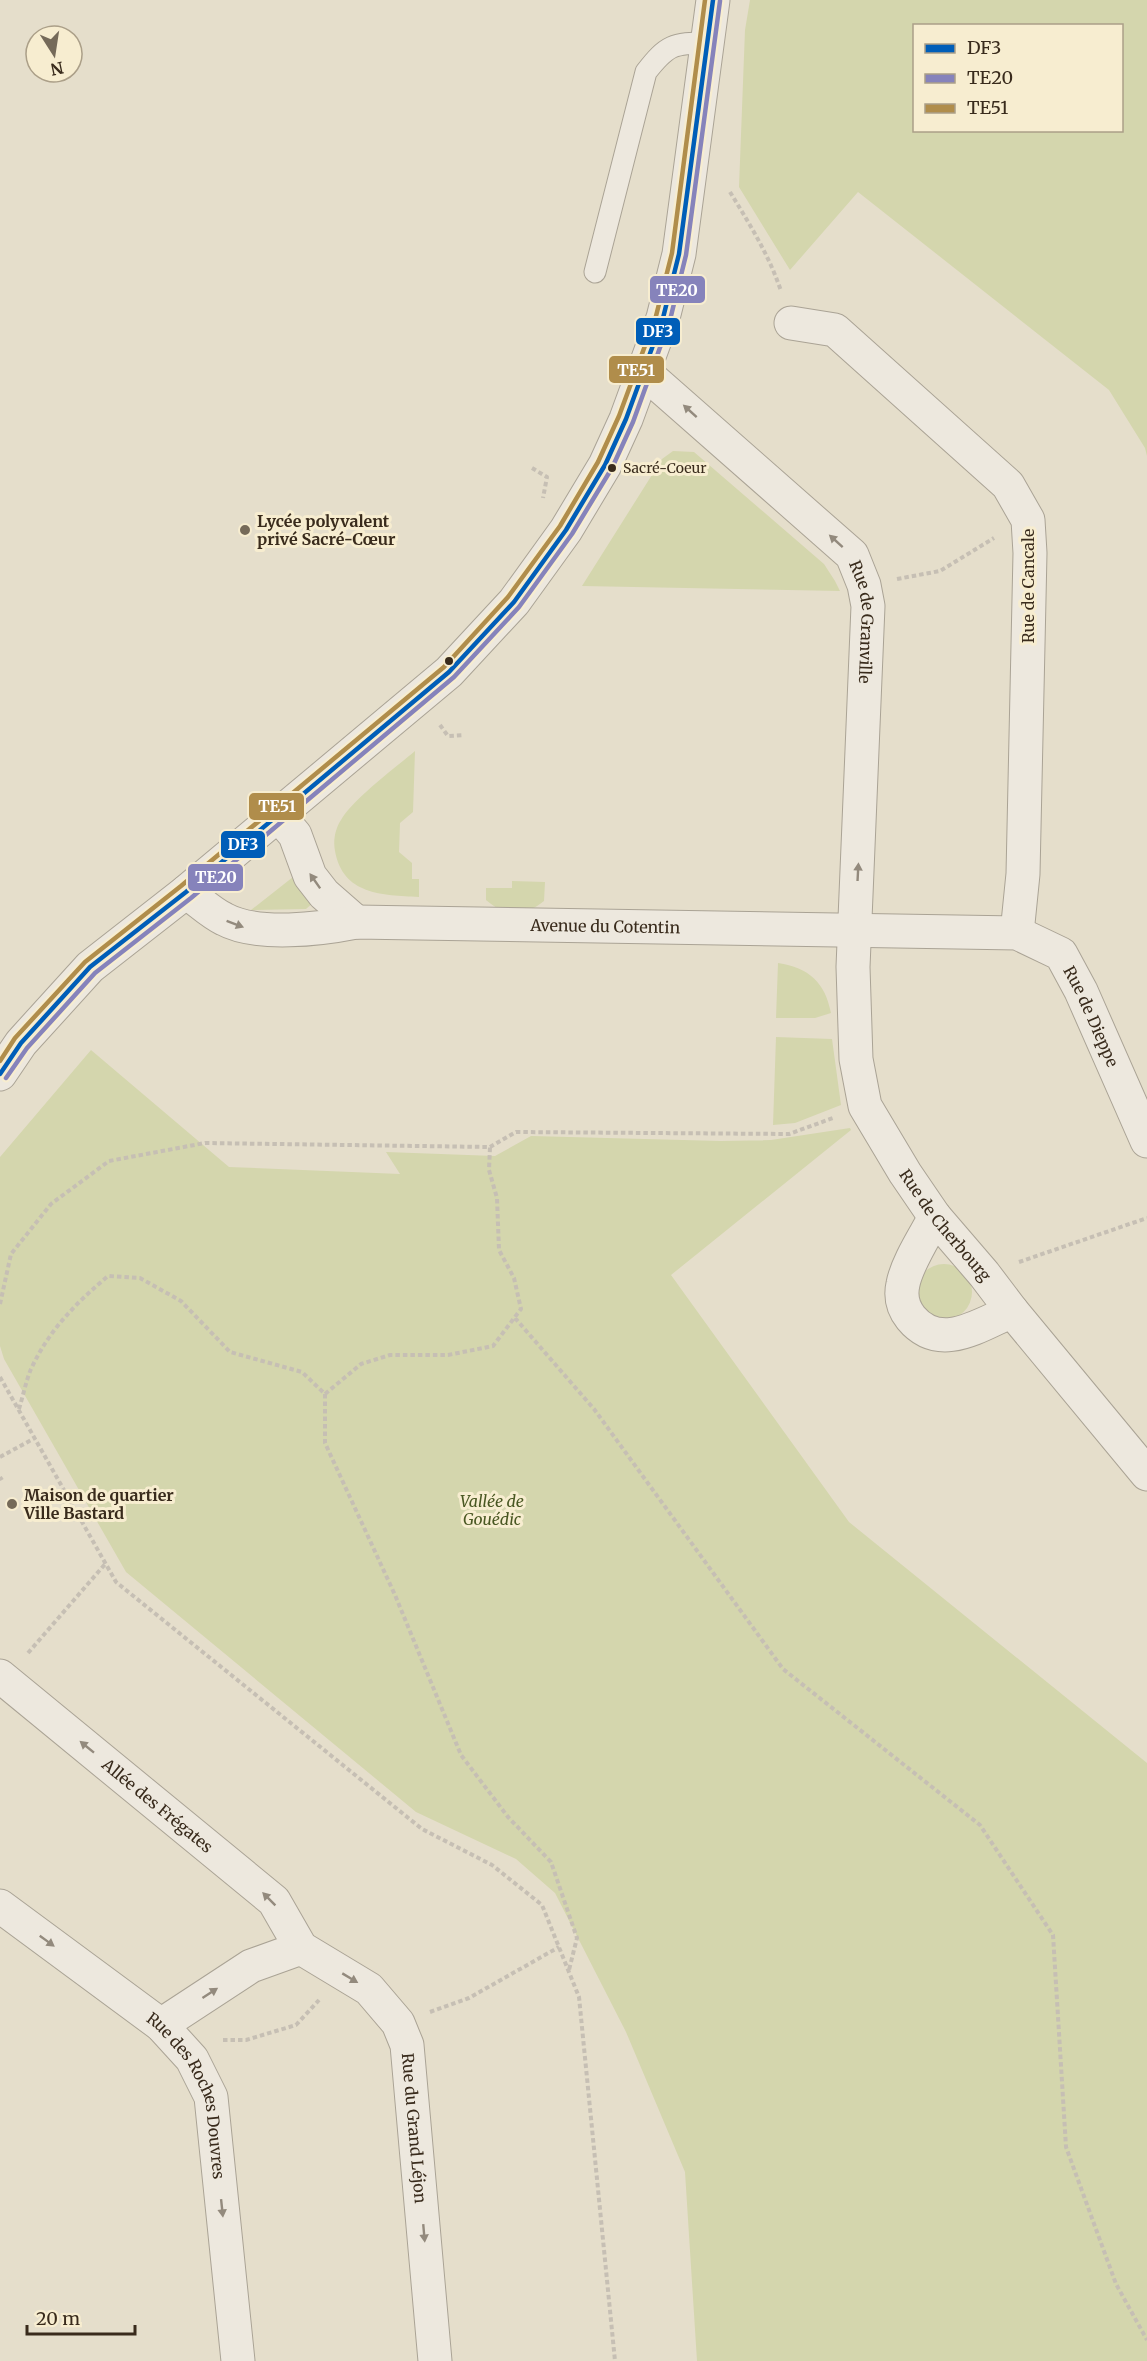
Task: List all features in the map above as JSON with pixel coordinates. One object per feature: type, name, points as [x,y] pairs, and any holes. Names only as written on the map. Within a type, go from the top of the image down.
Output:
[{"type":"street","points":[[0,1074],[21,1043],[90,967],[279,816],[449,672],[514,602],[566,530],[605,465],[644,372],[663,318],[679,254],[713,0]]},
{"type":"street","name":"Rue de Cancale","points":[[791,323],[835,330],[1008,485],[1028,520],[1030,553],[1023,874],[1017,933]]},
{"type":"street","name":"Rue de Granville","points":[[644,372],[852,555],[864,585],[868,606],[855,931]]},
{"type":"street","points":[[279,816],[295,834],[310,876],[324,894],[356,922]]},
{"type":"street","name":"Avenue du Cotentin","points":[[186,892],[224,919],[245,928],[318,929],[356,922],[855,931]]},
{"type":"street","name":"Rue de Dieppe","points":[[855,931],[1017,933],[1061,954],[1081,991],[1147,1141]]},
{"type":"street","name":"Rue de Cherbourg","points":[[855,931],[853,967],[856,1059],[865,1106],[905,1173],[935,1217],[1147,1474]]},
{"type":"street","points":[[935,1217],[903,1283],[902,1297],[905,1311],[925,1331],[939,1335],[953,1335],[1012,1311]]},
{"type":"street","name":"Allée des Frégates","points":[[2,1678],[274,1901],[301,1947]]},
{"type":"street","name":"Rue des Roches Douvres","points":[[0,1906],[161,2025],[192,2059],[211,2097],[238,2361]]},
{"type":"street","points":[[161,2025],[251,1966],[301,1947]]},
{"type":"street","name":"Rue du Grand Léjon","points":[[301,1947],[369,1989],[398,2023],[407,2045],[435,2361]]},
{"type":"lane","points":[[595,272],[646,72],[662,52],[682,43],[707,43]]},
{"type":"path","points":[[730,192],[756,234],[776,276],[791,323]]},
{"type":"path","points":[[532,468],[547,477]]},
{"type":"path","points":[[864,585],[940,571],[977,547]]},
{"type":"path","points":[[441,727],[448,735],[464,735]]},
{"type":"path","points":[[0,1304],[11,1254],[51,1204],[109,1161],[205,1143],[490,1147],[516,1132],[789,1134],[865,1106]]},
{"type":"path","points":[[325,1394],[361,1364],[390,1355],[448,1355],[493,1346],[521,1310],[514,1278],[499,1250],[497,1198],[489,1170],[490,1147]]},
{"type":"path","points":[[984,1274],[1147,1218]]},
{"type":"path","points":[[19,1410],[31,1370],[51,1334],[77,1302],[108,1276],[140,1278],[181,1301],[230,1352],[302,1372],[325,1394],[326,1443],[395,1595],[461,1755],[508,1817],[551,1862],[576,1938],[569,1971]]},
{"type":"path","points":[[514,1318],[594,1408],[783,1669],[980,1825],[1053,1935],[1066,2147],[1116,2284],[1147,2340]]},
{"type":"path","points":[[0,1377],[116,1582],[422,1829],[492,1865],[542,1905],[579,1997],[615,2361]]},
{"type":"path","points":[[0,1457],[34,1438]]},
{"type":"path","points":[[2,1678],[106,1563]]},
{"type":"path","points":[[398,2023],[469,1998],[559,1947]]},
{"type":"path","points":[[218,2040],[246,2040],[296,2025],[342,1973]]},
{"type":"green space","points":[[750,0],[1147,0],[1147,456],[1145,448],[1109,390],[858,192],[790,270],[739,187],[745,30]]},
{"type":"green space","points":[[673,451],[694,452],[824,564],[840,591],[582,586],[662,459]]},
{"type":"green space","points":[[415,751],[413,812],[400,823],[399,852],[412,863],[412,879],[419,879],[419,897],[366,890],[346,876],[339,866],[334,847],[337,827],[355,803]]},
{"type":"green space","points":[[293,877],[314,902],[306,909],[251,910]]},
{"type":"green space","points":[[512,881],[545,882],[544,901],[529,910],[515,913],[501,910],[486,900],[486,888],[512,888]]},
{"type":"green space","points":[[778,963],[799,969],[814,978],[825,993],[831,1013],[815,1018],[776,1018]]},
{"type":"green space","points":[[776,1037],[832,1039],[841,1105],[795,1123],[773,1125]]},
{"type":"green space","name":"Vallée de Gouédic","points":[[91,1050],[229,1167],[400,1174],[386,1152],[495,1156],[531,1136],[721,1141],[771,1140],[850,1128],[851,1130],[671,1275],[849,1522],[1147,1763],[1147,2361],[697,2361],[685,2172],[626,2032],[555,1893],[516,1859],[416,1812],[126,1572],[4,1359],[0,1346],[0,1157]]},
{"type":"green space","points":[[944,1264],[955,1266],[964,1272],[970,1281],[972,1292],[970,1303],[964,1312],[955,1318],[944,1320],[933,1318],[924,1312],[918,1303],[916,1292],[918,1281],[924,1272],[933,1266]]},
{"type":"transit line","name":"TE51","points":[[0,1061],[15,1038],[85,962],[181,886],[444,667],[508,597],[560,526],[598,462],[619,416],[656,316],[672,253],[705,0]]},
{"type":"transit line","name":"DF3","points":[[0,1074],[21,1043],[90,967],[186,892],[449,672],[514,602],[566,530],[605,465],[626,419],[663,318],[679,254],[713,0]]},
{"type":"transit line","name":"TE20","points":[[6,1078],[27,1048],[95,973],[191,898],[454,677],[519,607],[572,534],[612,468],[633,422],[670,320],[686,255],[720,1]]},
{"type":"place","name":"Sacré-Coeur","points":[[612,468]]},
{"type":"place","name":"Lycée polyvalent privé Sacré-Cœur","points":[[245,530]]},
{"type":"place","name":"Maison de quartier Ville Bastard","points":[[12,1504]]}]
